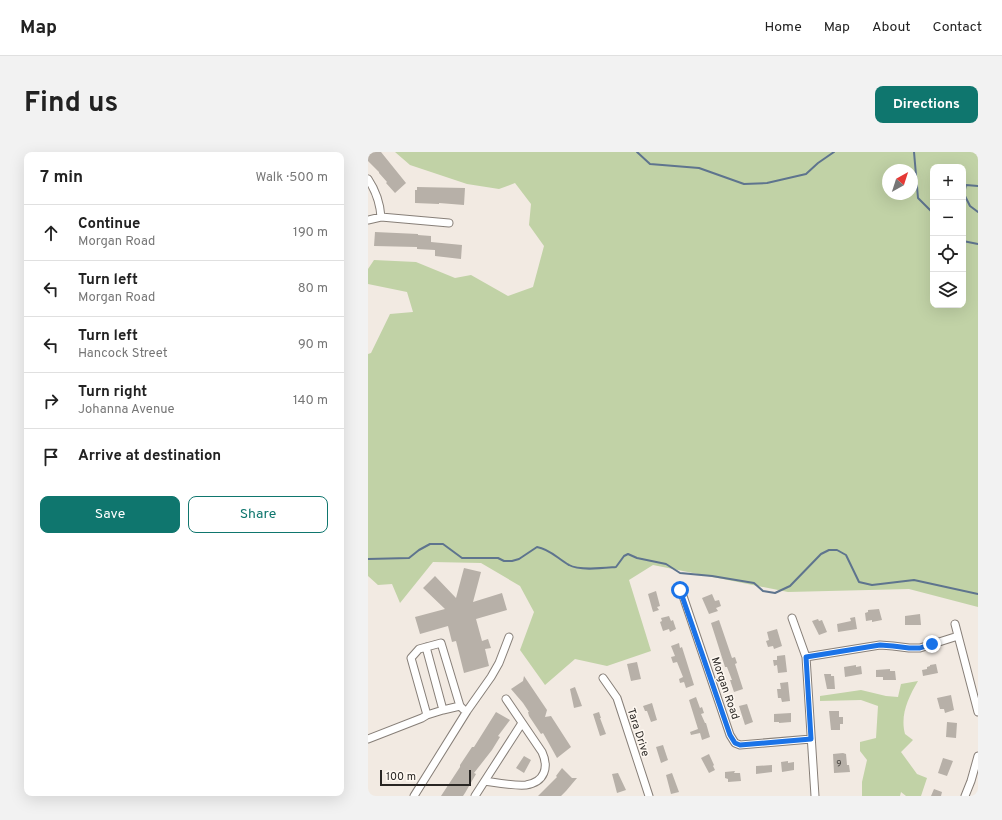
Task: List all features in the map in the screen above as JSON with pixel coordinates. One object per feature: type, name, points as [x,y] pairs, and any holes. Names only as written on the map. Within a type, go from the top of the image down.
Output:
[{"type":"street","points":[[368,179],[375,190],[380,206],[381,217]]},
{"type":"street","points":[[368,220],[381,217],[449,224]]},
{"type":"street","name":"Morgan Road","points":[[680,590],[730,735],[735,743],[740,745],[811,739]]},
{"type":"street","points":[[792,618],[806,657],[815,796]]},
{"type":"street","points":[[955,624],[978,712]]},
{"type":"street","points":[[806,657],[880,645],[920,648],[958,636]]},
{"type":"street","points":[[414,796],[467,711],[491,677],[499,663],[509,637]]},
{"type":"street","points":[[428,715],[412,658],[419,649],[441,642],[460,706],[467,711]]},
{"type":"street","points":[[426,647],[443,710]]},
{"type":"street","name":"Tara Drive","points":[[603,678],[617,698],[649,796]]},
{"type":"street","points":[[485,781],[527,784],[535,782],[542,776],[546,768],[544,756],[506,699]]},
{"type":"street","points":[[368,739],[428,715],[460,706]]},
{"type":"street","points":[[476,796],[522,723]]},
{"type":"street","points":[[965,796],[972,781],[978,756]]},
{"type":"green space","points":[[395,152],[978,152],[978,607],[909,589],[788,592],[653,565],[629,580],[651,651],[607,666],[575,659],[545,685],[520,650],[534,612],[520,586],[481,563],[433,562],[400,603],[392,584],[378,585],[368,576],[368,354],[371,353],[390,314],[413,312],[407,292],[368,284],[368,269],[374,260],[416,262],[455,278],[471,275],[508,296],[533,287],[544,246],[529,225],[531,204],[515,183],[499,189],[467,184],[410,165]]},
{"type":"green space","points":[[918,681],[908,700],[904,713],[905,734],[913,740],[901,752],[917,774],[927,778],[921,796],[906,796],[901,792],[900,796],[862,796],[862,782],[867,760],[860,751],[860,742],[876,738],[878,706],[861,700],[820,701],[820,696],[861,690],[886,696],[898,697],[901,684]]},
{"type":"building","points":[[368,152],[381,152],[406,183],[395,193],[379,172],[368,161]]},
{"type":"building","points":[[417,187],[465,188],[464,205],[415,203],[415,190],[417,190]]},
{"type":"building","points":[[375,232],[418,234],[431,236],[431,242],[462,245],[461,259],[435,256],[435,250],[417,249],[417,247],[374,246]]},
{"type":"building","points":[[464,568],[481,572],[473,602],[502,593],[507,610],[476,619],[482,641],[488,639],[491,648],[485,649],[489,666],[464,673],[456,641],[452,642],[448,626],[420,634],[415,617],[445,609],[423,588],[435,576],[456,598]]},
{"type":"building","points":[[656,591],[660,606],[657,607],[659,610],[653,612],[648,594]]},
{"type":"building","points":[[712,594],[715,601],[719,600],[721,606],[716,608],[718,611],[709,614],[702,598]]},
{"type":"building","points":[[879,609],[882,620],[872,622],[872,620],[866,621],[865,613],[868,612],[868,610]]},
{"type":"building","points":[[920,614],[921,625],[905,625],[905,616]]},
{"type":"building","points":[[669,616],[671,621],[673,620],[676,629],[670,632],[669,629],[663,631],[660,622],[662,621],[661,618]]},
{"type":"building","points":[[855,617],[857,629],[838,632],[837,624],[851,621],[850,618]]},
{"type":"building","points":[[818,619],[819,621],[822,620],[827,632],[819,635],[812,621]]},
{"type":"building","points":[[719,620],[732,658],[735,657],[737,663],[735,664],[743,689],[734,692],[730,680],[732,680],[727,667],[725,667],[711,623]]},
{"type":"building","points":[[777,629],[782,646],[774,649],[773,646],[768,647],[766,641],[769,640],[767,632]]},
{"type":"building","points":[[679,643],[680,648],[682,647],[694,685],[686,688],[684,682],[680,683],[679,679],[683,677],[677,662],[673,663],[671,657],[675,656],[671,646]]},
{"type":"building","points":[[785,655],[787,672],[778,673],[777,665],[774,666],[773,660],[777,660],[777,656]]},
{"type":"building","points":[[637,662],[641,679],[631,681],[627,664]]},
{"type":"building","points":[[936,664],[938,673],[923,676],[922,670],[927,669],[930,665]]},
{"type":"building","points":[[856,665],[856,667],[861,666],[862,674],[845,677],[844,667]]},
{"type":"building","points":[[890,669],[890,671],[895,671],[896,680],[883,680],[883,677],[876,677],[876,670]]},
{"type":"building","points":[[824,674],[831,674],[831,676],[834,676],[835,689],[827,689]]},
{"type":"building","points":[[524,676],[547,710],[545,717],[551,716],[571,747],[557,758],[543,733],[541,734],[529,716],[529,712],[523,703],[511,689],[523,681]]},
{"type":"building","points":[[788,682],[790,701],[782,702],[781,698],[778,698],[777,689],[781,689],[780,683]]},
{"type":"building","points":[[575,687],[582,706],[574,708],[570,689]]},
{"type":"building","points":[[951,695],[954,710],[945,713],[944,709],[940,709],[937,698]]},
{"type":"building","points":[[696,697],[700,708],[702,707],[704,713],[701,714],[706,723],[710,737],[702,740],[700,733],[691,735],[690,732],[698,729],[689,700]]},
{"type":"building","points":[[652,703],[657,720],[651,722],[647,711],[645,711],[643,706]]},
{"type":"building","points":[[747,704],[753,722],[745,725],[739,706]]},
{"type":"building","points":[[829,711],[839,711],[839,717],[843,717],[843,724],[840,724],[840,730],[831,730]]},
{"type":"building","points":[[496,712],[510,720],[498,736],[500,737],[492,750],[474,773],[476,774],[465,793],[463,796],[441,796],[460,765],[472,747],[474,747]]},
{"type":"building","points":[[599,712],[606,734],[600,736],[593,714]]},
{"type":"building","points":[[791,713],[791,722],[774,722],[774,714]]},
{"type":"building","points":[[947,722],[957,723],[956,738],[946,737]]},
{"type":"building","points":[[663,745],[668,760],[661,763],[656,747]]},
{"type":"building","points":[[709,754],[715,770],[709,773],[701,758]]},
{"type":"building","points":[[833,754],[846,754],[847,765],[849,765],[850,772],[834,773]]},
{"type":"building","points":[[524,756],[531,760],[524,773],[516,768]]},
{"type":"building","points":[[943,758],[953,761],[947,776],[938,773]]},
{"type":"building","points":[[788,761],[788,763],[794,762],[794,770],[782,772],[781,762]]},
{"type":"building","points":[[772,765],[772,772],[756,774],[756,766]]},
{"type":"building","points":[[562,768],[572,778],[577,778],[561,796],[538,796],[557,777],[556,776]]},
{"type":"building","points":[[735,771],[734,773],[740,773],[741,781],[728,782],[728,779],[725,778],[725,772]]},
{"type":"building","points":[[618,773],[626,790],[617,793],[612,774]]},
{"type":"building","points":[[672,773],[679,792],[671,794],[666,775]]},
{"type":"building","points":[[934,789],[942,792],[941,796],[931,796]]},
{"type":"waterway","points":[[637,152],[650,164],[699,168],[744,184],[767,183],[806,174],[818,163],[834,152]]},
{"type":"waterway","points":[[914,152],[918,198],[930,210]]},
{"type":"waterway","points":[[978,186],[966,185],[964,194],[970,206],[978,212]]},
{"type":"waterway","points":[[966,242],[978,244]]},
{"type":"waterway","points":[[368,559],[409,558],[430,544],[443,544],[462,558],[498,558],[504,561],[512,561],[519,559],[537,547],[550,552],[573,567],[592,569],[616,567],[624,556],[628,554],[637,558],[666,564],[680,573],[712,576],[754,583],[763,591],[775,593],[790,586],[821,554],[829,550],[837,550],[846,555],[859,582],[872,585],[914,580],[978,594]]},
{"type":"route","points":[[680,590],[730,735],[735,743],[740,745],[811,739],[806,657],[880,645],[920,648],[932,644]]}]
